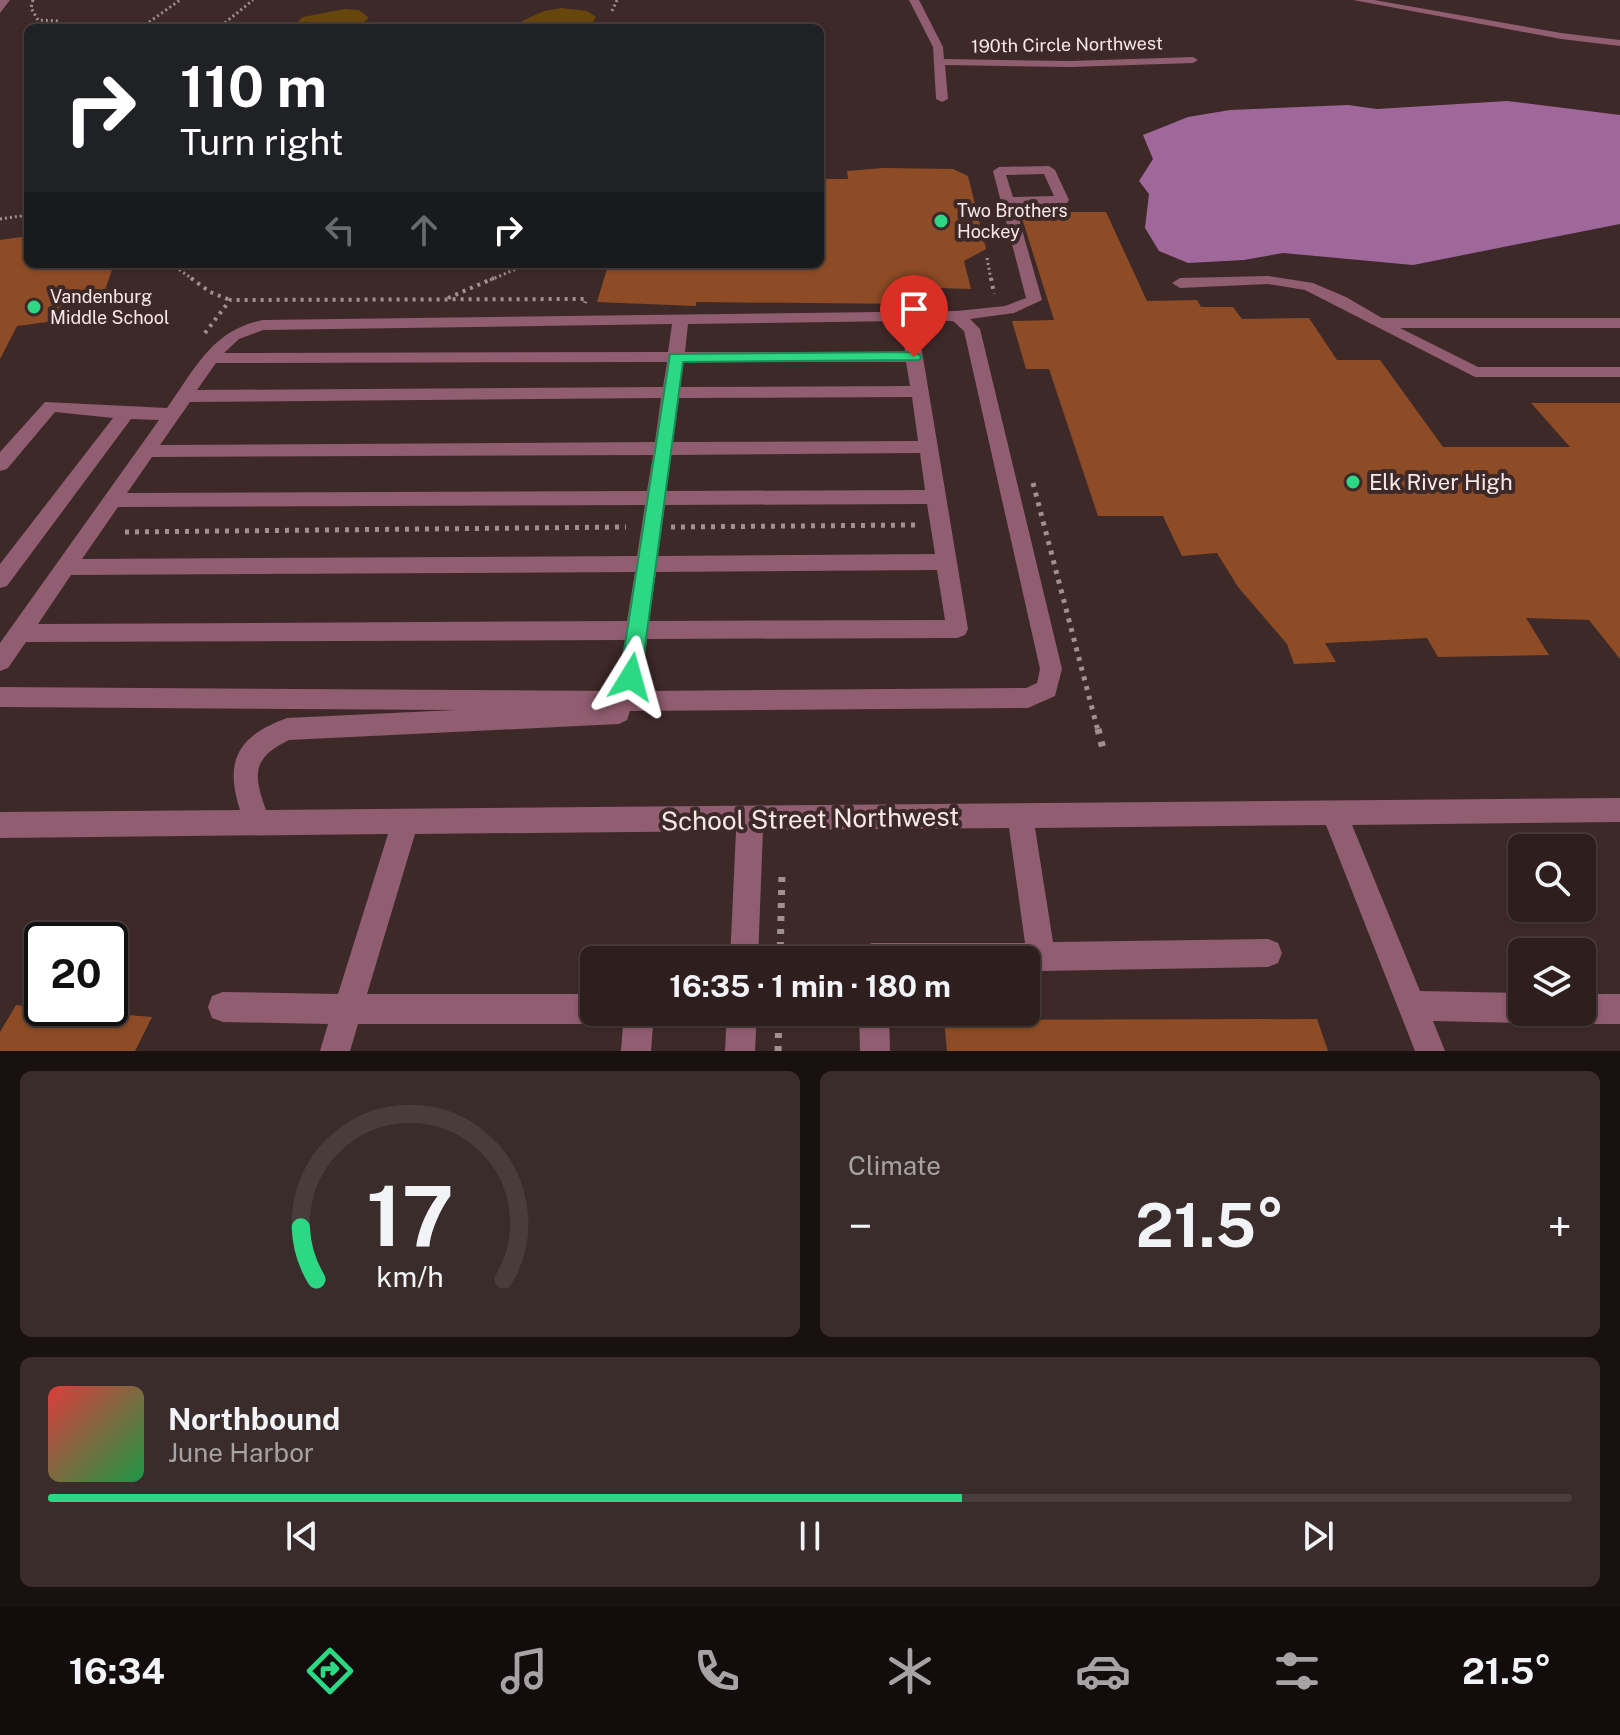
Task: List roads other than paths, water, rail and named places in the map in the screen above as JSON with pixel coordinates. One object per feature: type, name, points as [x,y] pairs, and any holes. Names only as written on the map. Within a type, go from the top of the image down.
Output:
[{"type":"street","points":[[0,10],[5,0]]},
{"type":"street","points":[[914,0],[934,37],[941,62],[942,99]]},
{"type":"street","points":[[1358,0],[1561,36],[1620,43]]},
{"type":"street","name":"190th Circle Northwest","points":[[941,62],[1071,64],[1193,60]]},
{"type":"street","points":[[0,661],[211,358],[228,336],[242,328],[263,325],[957,316],[1008,310],[1034,300],[1007,201]]},
{"type":"street","points":[[1180,283],[1268,280],[1308,286],[1341,300],[1378,323],[1475,372],[1620,372]]},
{"type":"street","points":[[0,697],[627,701],[1028,698],[1047,689],[1051,669],[972,329],[957,316]]},
{"type":"street","points":[[21,633],[957,629],[908,317]]},
{"type":"street","points":[[627,701],[681,320]]},
{"type":"street","points":[[1378,323],[1620,323]]},
{"type":"street","points":[[211,358],[914,357]]},
{"type":"street","points":[[186,396],[919,391]]},
{"type":"street","points":[[0,464],[51,406],[174,414]]},
{"type":"street","points":[[0,580],[126,413]]},
{"type":"street","points":[[148,451],[928,447]]},
{"type":"street","points":[[114,500],[936,497]]},
{"type":"street","points":[[67,567],[946,562]]},
{"type":"street","points":[[258,824],[244,779],[245,761],[265,738],[287,729],[627,713],[738,700]]},
{"type":"street","name":"School Street Northwest","points":[[0,825],[1620,810]]},
{"type":"street","points":[[1335,814],[1430,1051]]},
{"type":"street","points":[[1020,817],[1041,957],[1268,953]]},
{"type":"street","points":[[745,946],[750,820]]},
{"type":"street","points":[[335,1051],[405,822]]},
{"type":"street","points":[[1411,1006],[1508,1008]]},
{"type":"street","points":[[223,1007],[580,1009]]},
{"type":"street","points":[[1596,1009],[1620,1009]]},
{"type":"street","points":[[636,1051],[638,1026]]},
{"type":"street","points":[[740,1051],[741,1026]]},
{"type":"street","points":[[874,1026],[875,1051]]},
{"type":"place","name":"Two Brothers Hockey","points":[[941,221]]},
{"type":"place","name":"Vandenburg Middle School","points":[[34,307]]},
{"type":"place","name":"Elk River High","points":[[1353,482]]}]
